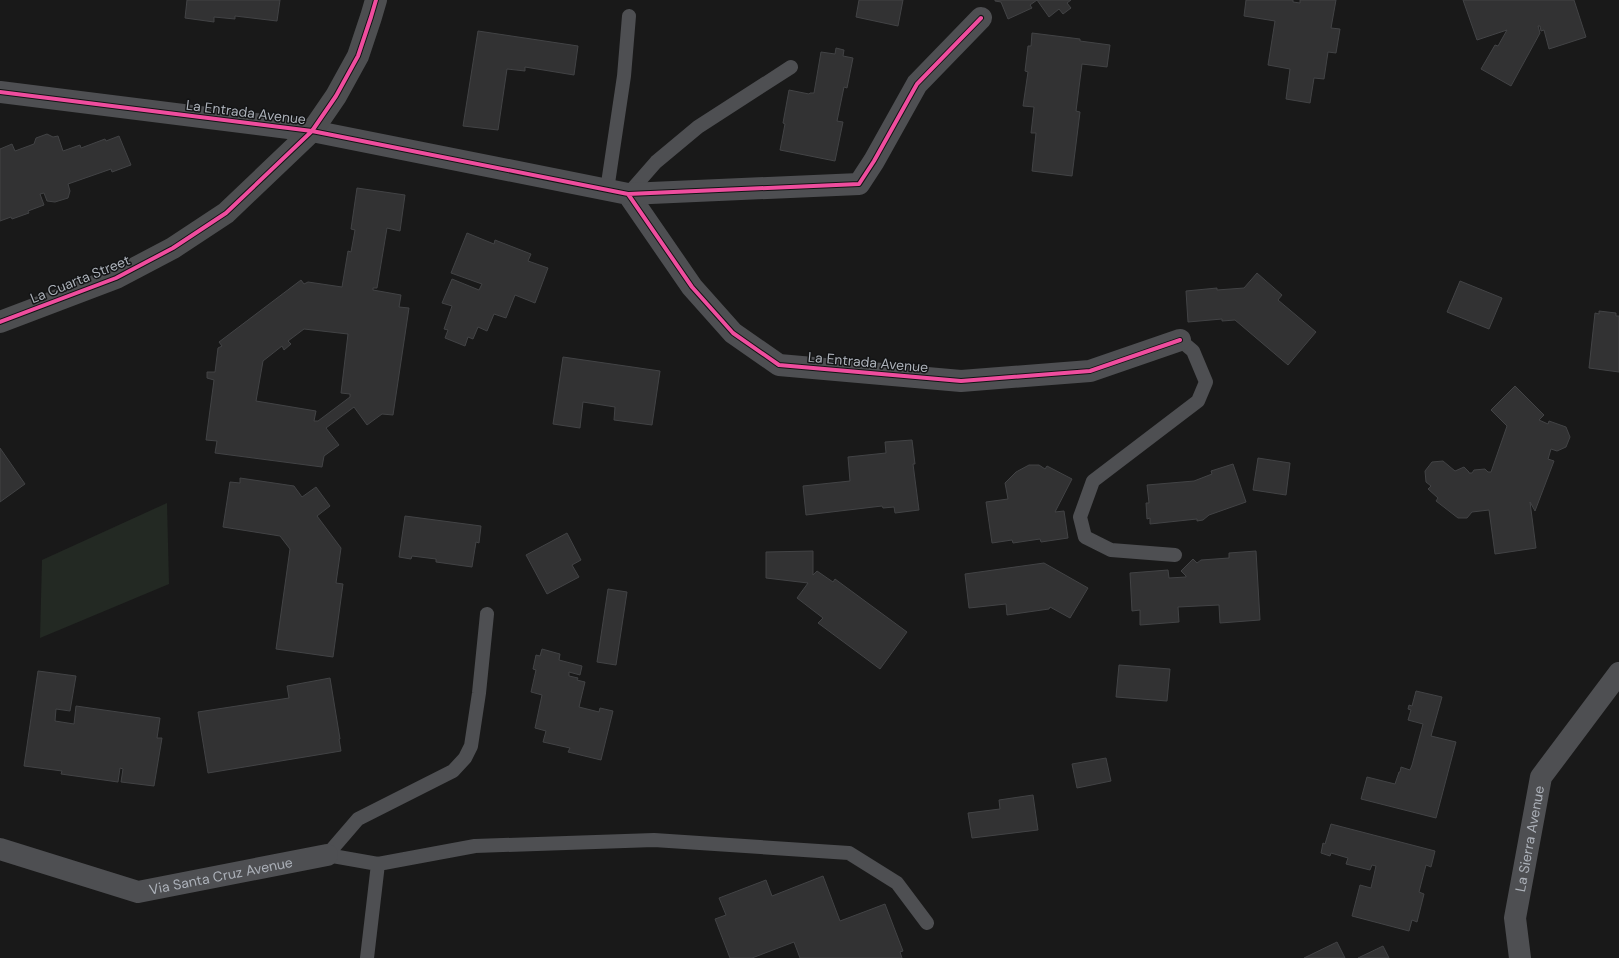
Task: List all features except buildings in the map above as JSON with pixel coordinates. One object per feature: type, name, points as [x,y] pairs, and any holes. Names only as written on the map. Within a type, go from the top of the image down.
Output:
[{"type":"street","name":"La Cuarta Street","points":[[0,322],[116,278],[173,248],[226,212],[312,131],[336,96],[358,56],[376,0]]},
{"type":"street","name":"La Entrada Avenue","points":[[0,92],[312,131],[618,192],[859,184],[874,161],[917,84],[981,18]]},
{"type":"street","name":"La Entrada Avenue","points":[[618,192],[692,287],[733,333],[779,365],[961,381],[1090,371],[1180,340]]},
{"type":"street","name":"La Sierra Avenue","points":[[1520,958],[1515,918],[1541,777],[1619,673]]},
{"type":"street","name":"Via Santa Cruz Avenue","points":[[0,849],[138,892],[327,855]]},
{"type":"lane","points":[[618,192],[624,76],[629,16]]},
{"type":"lane","points":[[618,192],[698,127],[791,67]]},
{"type":"lane","points":[[1175,555],[1111,550],[1085,536],[1080,517],[1093,481],[1198,401],[1206,382],[1193,351],[1180,340]]},
{"type":"lane","points":[[487,614],[479,693],[471,746],[465,758],[453,771],[358,818],[327,855],[378,864],[475,846],[654,840],[849,853],[897,883],[927,923]]},
{"type":"lane","points":[[367,958],[378,864]]},
{"type":"shaded area","points":[[167,503],[169,584],[40,638],[42,560]]},
{"type":"cycle path","points":[[0,322],[116,278],[173,248],[226,213],[312,131],[336,96],[358,56],[376,0]]},
{"type":"cycle path","points":[[628,194],[859,184],[874,161],[917,84],[981,18]]},
{"type":"cycle path","points":[[0,92],[312,131],[628,194],[692,287],[733,333],[779,365],[961,381],[1090,371],[1180,340]]}]
